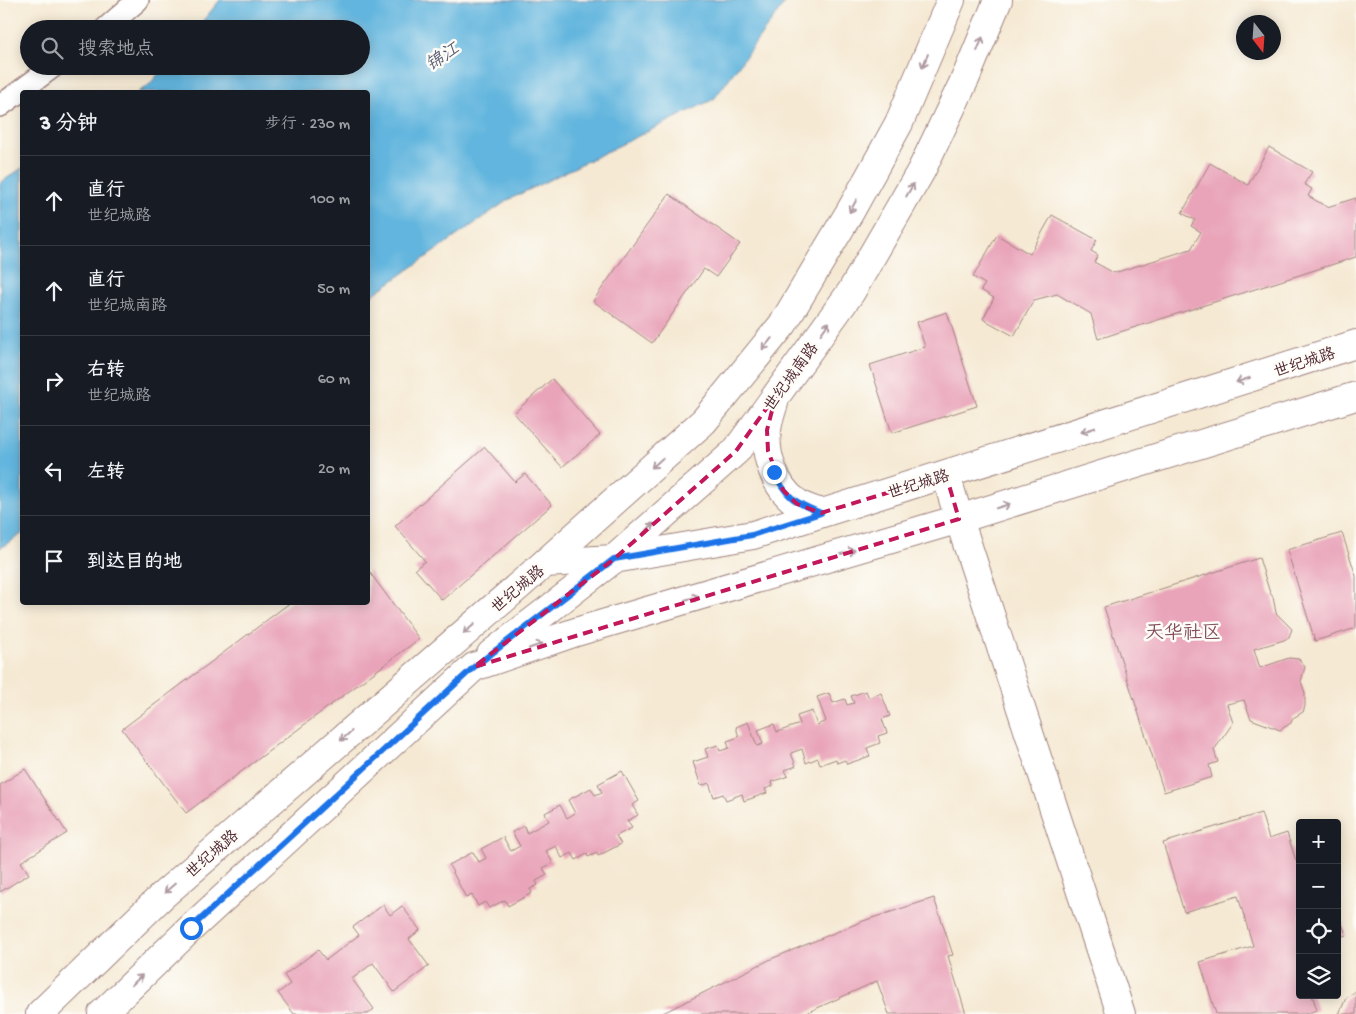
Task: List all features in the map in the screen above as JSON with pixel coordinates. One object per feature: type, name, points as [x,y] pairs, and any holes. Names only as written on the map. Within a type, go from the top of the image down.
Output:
[{"type":"main road","points":[[545,563],[704,421],[783,324],[851,210],[899,123],[951,0]]},
{"type":"main road","name":"世纪城南路","points":[[474,667],[614,559],[736,451],[851,292],[921,171],[966,77],[998,0]]},
{"type":"main road","name":"世纪城路","points":[[40,1014],[162,896],[545,563],[614,559],[752,535],[1356,344]]},
{"type":"main road","points":[[776,395],[767,430],[768,451],[774,472],[783,490],[797,504],[821,513]]},
{"type":"main road","points":[[102,1014],[191,928],[474,667],[576,632],[959,519],[1356,396]]},
{"type":"main road","points":[[946,475],[1121,1014]]},
{"type":"street","points":[[115,20],[138,0]]},
{"type":"street","points":[[22,90],[42,75]]},
{"type":"street","points":[[0,106],[20,91]]},
{"type":"highlighted area","points":[[776,395],[767,430],[768,451],[783,490],[797,504],[821,513],[946,475],[959,519],[474,667],[614,559],[736,451]]},
{"type":"water","name":"锦江","points":[[220,0],[787,0],[714,99],[508,200],[370,297],[370,90],[141,90],[149,85],[157,75],[370,75],[370,20],[203,20]]},
{"type":"water","points":[[20,169],[20,535],[0,548],[0,183]]},
{"type":"building","points":[[1269,147],[1312,172],[1304,184],[1312,189],[1308,196],[1327,207],[1356,198],[1356,257],[1098,339],[1091,314],[1057,294],[1034,300],[1014,336],[983,319],[994,298],[981,290],[985,284],[973,277],[997,235],[1030,254],[1052,215],[1097,240],[1091,251],[1098,255],[1094,262],[1114,273],[1191,249],[1201,232],[1191,226],[1195,220],[1182,213],[1210,163],[1248,185]]},
{"type":"building","points":[[669,194],[740,244],[716,277],[704,269],[652,343],[593,301]]},
{"type":"building","points":[[947,312],[977,406],[892,433],[870,365],[925,347],[917,322]]},
{"type":"building","points":[[552,379],[600,435],[562,467],[514,413]]},
{"type":"building","points":[[485,447],[515,482],[525,474],[552,505],[442,600],[415,569],[425,561],[395,526]]},
{"type":"building","points":[[1342,533],[1356,576],[1356,628],[1315,641],[1287,550]]},
{"type":"building","points":[[1259,558],[1273,597],[1276,613],[1292,629],[1289,637],[1284,640],[1254,649],[1260,668],[1289,658],[1299,659],[1305,667],[1301,681],[1305,693],[1303,712],[1280,730],[1251,719],[1244,700],[1227,704],[1233,723],[1214,750],[1218,762],[1209,765],[1212,777],[1164,792],[1104,607]]},
{"type":"building","points":[[370,573],[419,639],[186,813],[122,729],[287,605],[370,605]]},
{"type":"building","points":[[866,691],[869,698],[881,693],[890,716],[882,719],[887,733],[878,736],[880,743],[867,748],[870,756],[847,764],[845,760],[837,763],[836,759],[820,765],[818,758],[806,763],[802,749],[791,753],[796,766],[785,770],[788,776],[772,782],[773,786],[765,789],[767,793],[744,801],[742,794],[726,800],[723,794],[714,797],[709,783],[701,786],[693,762],[708,757],[705,749],[718,745],[720,751],[729,748],[727,741],[739,737],[736,727],[748,722],[757,746],[763,744],[758,730],[774,724],[777,732],[800,724],[797,716],[812,711],[817,725],[826,721],[817,697],[829,693],[833,703],[845,699],[847,705],[854,703],[851,696]]},
{"type":"building","points":[[25,769],[67,833],[21,862],[29,874],[0,892],[0,785]]},
{"type":"building","points":[[622,771],[639,801],[632,805],[638,815],[627,821],[632,828],[616,836],[621,844],[598,856],[597,853],[588,857],[587,854],[576,860],[572,853],[562,858],[556,846],[546,851],[553,863],[543,868],[547,875],[536,881],[538,885],[530,889],[532,893],[508,906],[505,900],[489,908],[485,902],[478,906],[472,895],[466,898],[449,865],[473,852],[479,862],[486,858],[481,849],[503,837],[511,851],[520,846],[512,832],[524,826],[527,833],[549,821],[545,813],[560,805],[567,818],[575,813],[568,800],[591,788],[595,795],[602,792],[598,784]]},
{"type":"building","points":[[1261,813],[1269,839],[1287,833],[1296,861],[1296,999],[1313,999],[1317,1010],[1305,1014],[1216,1014],[1200,962],[1253,946],[1238,896],[1184,912],[1163,843]]},
{"type":"building","points":[[934,898],[953,955],[948,956],[966,1014],[889,1014],[877,981],[804,1014],[661,1014],[771,959],[863,921]]},
{"type":"building","points":[[383,905],[390,915],[402,906],[420,930],[409,939],[429,966],[394,992],[373,963],[352,979],[374,1009],[368,1014],[294,1014],[278,993],[290,984],[284,975],[318,950],[326,960],[359,935],[353,927]]},
{"type":"building","points":[[1341,921],[1346,935],[1341,937]]},
{"type":"building","points":[[1356,991],[1356,1014],[1339,1014],[1346,998]]},
{"type":"district","name":"天华社区","points":[[1183,631]]},
{"type":"route","points":[[191,928],[474,667],[614,559],[752,535],[821,513],[797,504],[783,490],[774,472]]}]
